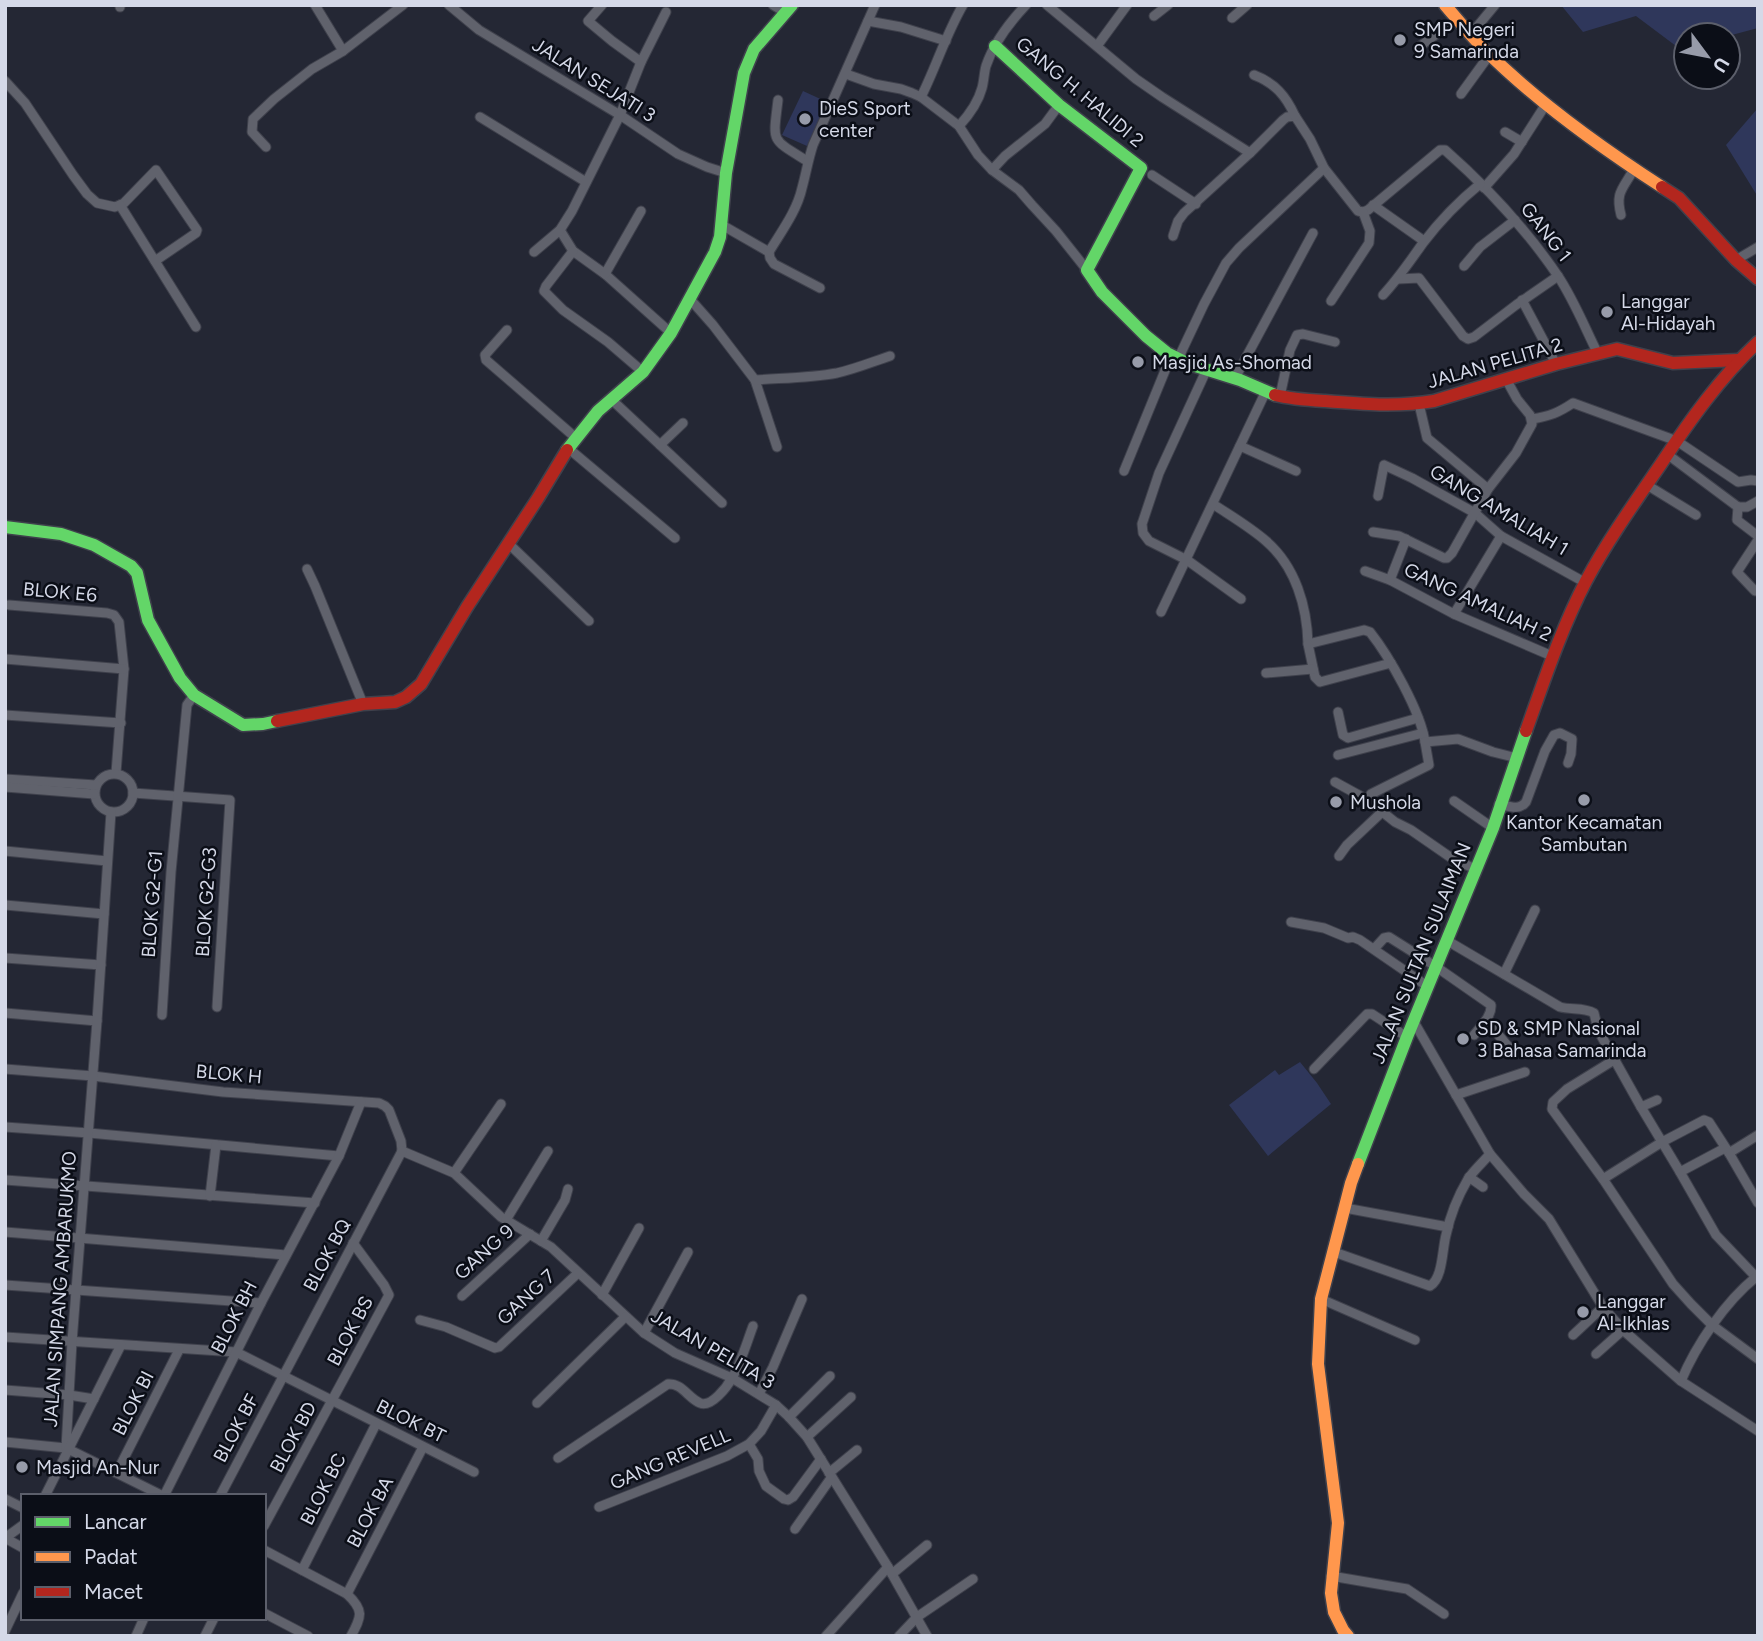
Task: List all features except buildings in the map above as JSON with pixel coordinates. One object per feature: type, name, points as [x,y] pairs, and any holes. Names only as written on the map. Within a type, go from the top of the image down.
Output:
[{"type":"street","points":[[315,5],[343,51]]},
{"type":"street","points":[[266,147],[252,132],[253,119],[312,69],[343,51],[402,5]]},
{"type":"street","name":"JALAN SEJATI 3","points":[[449,5],[478,30],[620,115],[678,154],[726,173]]},
{"type":"street","points":[[602,5],[588,21],[641,62]]},
{"type":"street","points":[[5,527],[61,534],[94,545],[131,566],[137,573],[148,620],[180,678],[194,695],[235,721],[248,726],[363,704],[395,702],[406,697],[421,684],[572,443],[598,411],[643,372],[671,332],[715,253],[722,225],[726,173],[744,73],[754,49],[789,9],[773,5]]},
{"type":"street","points":[[820,288],[774,264],[769,252],[796,206],[807,161],[876,5]]},
{"type":"street","points":[[921,97],[963,5]]},
{"type":"street","points":[[960,126],[978,99],[986,66],[995,46],[1010,21],[1026,5]]},
{"type":"street","points":[[1047,5],[1136,79],[1250,153]]},
{"type":"street","points":[[1097,46],[1127,5]]},
{"type":"street","points":[[1154,16],[1168,5]]},
{"type":"street","points":[[1233,19],[1247,5]]},
{"type":"street","points":[[1446,5],[1490,54],[1546,104],[1634,169],[1679,198],[1736,260],[1758,279]]},
{"type":"street","points":[[1471,34],[1495,5]]},
{"type":"street","points":[[534,252],[560,230],[572,211],[620,115],[641,62],[666,12]]},
{"type":"street","points":[[1419,47],[1457,19]]},
{"type":"street","points":[[868,20],[946,41]]},
{"type":"street","name":"GANG H. HALIDI 2","points":[[995,46],[1059,105],[1147,172]]},
{"type":"street","points":[[1461,93],[1490,54]]},
{"type":"street","points":[[846,74],[921,97],[960,126],[978,155],[1032,205],[1056,231],[1088,274],[1147,172],[1195,204]]},
{"type":"street","points":[[1254,75],[1277,88],[1285,97],[1324,168],[1354,207],[1363,212]]},
{"type":"street","points":[[5,81],[25,103],[87,194],[97,204],[115,207],[120,205],[156,170],[197,230],[155,261]]},
{"type":"street","points":[[778,100],[775,139],[807,161]]},
{"type":"street","points":[[1383,295],[1457,205],[1505,165],[1546,104]]},
{"type":"street","points":[[992,170],[1005,156],[1040,129],[1059,105]]},
{"type":"street","points":[[1173,236],[1184,213],[1283,120],[1295,116]]},
{"type":"street","points":[[480,117],[586,182]]},
{"type":"street","points":[[1505,132],[1522,142]]},
{"type":"street","name":"GANG 1","points":[[1373,205],[1442,149],[1505,207],[1558,276],[1598,354]]},
{"type":"street","points":[[1124,471],[1152,402],[1226,263],[1324,168]]},
{"type":"street","points":[[1620,215],[1617,201],[1634,169]]},
{"type":"street","points":[[120,205],[196,327]]},
{"type":"street","points":[[1363,212],[1373,205],[1424,242]]},
{"type":"street","points":[[605,274],[641,211]]},
{"type":"street","points":[[1331,302],[1369,243],[1370,231],[1363,212]]},
{"type":"street","points":[[1464,266],[1480,247],[1515,220]]},
{"type":"street","points":[[722,225],[769,252]]},
{"type":"street","points":[[560,230],[573,251],[605,274],[671,332]]},
{"type":"street","points":[[1235,378],[1313,233]]},
{"type":"street","points":[[1736,260],[1758,247]]},
{"type":"street","points":[[573,251],[544,291],[563,310],[608,342],[643,372]]},
{"type":"street","name":"JALAN PELITA 2","points":[[1088,274],[1145,334],[1174,358],[1280,396],[1302,400],[1370,405],[1419,404],[1617,349],[1674,363],[1738,360]]},
{"type":"street","points":[[1398,279],[1419,278],[1468,339],[1558,276]]},
{"type":"street","points":[[690,299],[755,380],[777,447]]},
{"type":"street","points":[[1522,300],[1556,364]]},
{"type":"street","points":[[507,330],[485,355],[485,360],[675,538]]},
{"type":"street","points":[[1280,396],[1290,350],[1297,335],[1335,342]]},
{"type":"street","name":"JALAN SULTAN SULAIMAN","points":[[1348,1636],[1334,1612],[1331,1593],[1338,1523],[1318,1364],[1318,1340],[1321,1299],[1351,1183],[1435,966],[1493,828],[1499,804],[1552,656],[1586,583],[1626,516],[1699,409],[1738,360],[1758,342]]},
{"type":"street","points":[[755,380],[817,376],[863,366],[890,356]]},
{"type":"street","points":[[1206,371],[1159,472],[1142,524],[1143,533],[1149,541],[1187,560],[1241,599]]},
{"type":"street","points":[[1373,532],[1390,534],[1447,558],[1452,553],[1488,489],[1516,453],[1532,424],[1532,419],[1506,379]]},
{"type":"street","points":[[1161,612],[1266,391]]},
{"type":"street","points":[[612,400],[722,503]]},
{"type":"street","points":[[1532,419],[1557,414],[1573,403],[1677,441],[1738,482],[1758,481]]},
{"type":"street","points":[[1419,404],[1427,438],[1488,489]]},
{"type":"street","points":[[660,445],[683,423]]},
{"type":"street","points":[[1240,446],[1296,471]]},
{"type":"street","points":[[1668,454],[1738,507],[1747,507],[1758,501]]},
{"type":"street","name":"GANG AMALIAH 1","points":[[1378,496],[1384,465],[1475,513],[1501,536],[1586,583]]},
{"type":"street","points":[[1647,485],[1696,515]]},
{"type":"street","points":[[1213,503],[1268,543],[1295,580],[1301,596],[1316,680],[1324,682],[1391,663]]},
{"type":"street","points":[[1738,507],[1737,520],[1758,538],[1737,572],[1755,591]]},
{"type":"street","points":[[1454,614],[1501,536]]},
{"type":"street","points":[[1390,580],[1406,540]]},
{"type":"street","points":[[508,543],[589,621]]},
{"type":"street","points":[[307,569],[363,704]]},
{"type":"street","name":"GANG AMALIAH 2","points":[[1365,571],[1390,580],[1454,614],[1552,656]]},
{"type":"street","name":"BLOK E6","points":[[9,605],[114,615],[119,622],[124,669]]},
{"type":"street","points":[[1308,644],[1369,631],[1391,663],[1418,718],[1429,765],[1370,795]]},
{"type":"street","points":[[5,659],[124,669],[116,774]]},
{"type":"street","points":[[1266,673],[1313,669]]},
{"type":"street","name":"BLOK G2-G1","points":[[162,1015],[171,872],[187,705],[194,695]]},
{"type":"street","points":[[1338,712],[1343,735],[1348,738],[1418,718]]},
{"type":"street","points":[[5,715],[121,723]]},
{"type":"street","points":[[1499,804],[1523,807],[1554,735],[1560,733],[1572,738],[1568,763]]},
{"type":"street","points":[[1338,754],[1424,738],[1458,739],[1517,758]]},
{"type":"street","points":[[116,774],[129,781],[134,793],[125,809],[111,812],[102,809],[97,802],[95,790],[97,783],[105,775],[116,774]]},
{"type":"street","points":[[5,779],[95,790]]},
{"type":"street","points":[[1335,782],[1370,795],[1382,812],[1450,857],[1475,869]]},
{"type":"street","points":[[5,788],[95,790]]},
{"type":"street","points":[[134,793],[178,796]]},
{"type":"street","name":"BLOK G2-G3","points":[[178,796],[230,800],[217,1007]]},
{"type":"street","points":[[1454,801],[1493,828]]},
{"type":"street","points":[[93,1076],[111,812]]},
{"type":"street","points":[[1339,856],[1382,812]]},
{"type":"street","points":[[5,851],[107,861]]},
{"type":"street","points":[[5,905],[104,914]]},
{"type":"street","points":[[1504,974],[1535,910]]},
{"type":"street","points":[[1292,922],[1324,928],[1360,940],[1427,986]]},
{"type":"street","points":[[1374,948],[1384,938],[1389,937],[1491,1005],[1486,1020],[1474,1034]]},
{"type":"street","points":[[1446,940],[1560,1007],[1586,1009],[1594,1013],[1598,1030],[1614,1060],[1716,1235],[1757,1277],[1746,1285],[1712,1325],[1681,1381]]},
{"type":"street","points":[[5,958],[101,965]]},
{"type":"street","points":[[5,1013],[97,1021]]},
{"type":"street","points":[[1314,1069],[1367,1014],[1372,1014],[1407,1037]]},
{"type":"street","points":[[1486,1020],[1510,1050]]},
{"type":"street","points":[[1414,1022],[1490,1154],[1524,1194],[1544,1212],[1603,1307],[1623,1330],[1681,1381],[1758,1431]]},
{"type":"street","points":[[1614,1060],[1567,1088],[1557,1097],[1552,1109],[1603,1179],[1673,1284],[1712,1325],[1758,1359]]},
{"type":"street","name":"BLOK H","points":[[5,1069],[93,1076],[223,1092],[361,1102]]},
{"type":"street","points":[[1456,1095],[1525,1072]]},
{"type":"street","name":"JALAN SIMPANG AMBARUKMO","points":[[68,1449],[72,1342],[93,1076]]},
{"type":"street","points":[[1641,1107],[1657,1100]]},
{"type":"street","points":[[361,1102],[379,1103],[387,1108],[401,1140],[402,1151],[454,1173],[501,1104]]},
{"type":"street","name":"BLOK BH","points":[[165,1494],[339,1156],[361,1102]]},
{"type":"street","points":[[1603,1179],[1662,1142],[1704,1120],[1709,1122],[1758,1203]]},
{"type":"street","points":[[5,1128],[339,1156]]},
{"type":"street","points":[[1680,1172],[1758,1135]]},
{"type":"street","points":[[211,1196],[216,1145]]},
{"type":"street","name":"BLOK BQ","points":[[283,1377],[402,1151]]},
{"type":"street","points":[[506,1220],[548,1151]]},
{"type":"street","points":[[1334,1252],[1430,1286],[1436,1283],[1456,1203],[1469,1177],[1490,1154]]},
{"type":"street","name":"JALAN PELITA 3","points":[[454,1173],[488,1207],[551,1247],[644,1333],[675,1353],[733,1378],[776,1405],[789,1417],[807,1437],[890,1570],[926,1636]]},
{"type":"street","points":[[1469,1177],[1483,1187]]},
{"type":"street","points":[[5,1180],[315,1203]]},
{"type":"street","points":[[541,1241],[565,1200],[568,1189]]},
{"type":"street","points":[[1345,1208],[1448,1227]]},
{"type":"street","points":[[602,1295],[639,1228]]},
{"type":"street","points":[[5,1232],[286,1255]]},
{"type":"street","name":"GANG 9","points":[[462,1296],[530,1234]]},
{"type":"street","name":"BLOK BS","points":[[332,1402],[388,1295],[384,1285],[353,1243]]},
{"type":"street","points":[[644,1333],[688,1252]]},
{"type":"street","name":"GANG 7","points":[[420,1320],[446,1327],[495,1348],[499,1347],[578,1273]]},
{"type":"street","points":[[5,1285],[261,1303]]},
{"type":"street","points":[[759,1394],[802,1298]]},
{"type":"street","points":[[1321,1299],[1415,1340]]},
{"type":"street","points":[[1573,1335],[1603,1307]]},
{"type":"street","points":[[537,1403],[625,1317]]},
{"type":"street","points":[[558,1458],[662,1386],[671,1383],[676,1385],[700,1404],[707,1405],[713,1401],[733,1378],[753,1326]]},
{"type":"street","points":[[1596,1354],[1623,1330]]},
{"type":"street","points":[[5,1337],[236,1352]]},
{"type":"street","points":[[46,1494],[121,1345]]},
{"type":"street","name":"BLOK BI","points":[[117,1472],[179,1350]]},
{"type":"street","name":"BLOK BT","points":[[236,1352],[474,1472]]},
{"type":"street","points":[[789,1417],[830,1376]]},
{"type":"street","name":"BLOK BF","points":[[221,1494],[283,1377]]},
{"type":"street","points":[[5,1390],[94,1399]]},
{"type":"street","points":[[807,1437],[851,1397]]},
{"type":"street","name":"BLOK BD","points":[[266,1522],[332,1402]]},
{"type":"street","name":"GANG REVELL","points":[[599,1507],[727,1456],[749,1444],[761,1431],[776,1405]]},
{"type":"street","name":"BLOK BC","points":[[302,1570],[376,1424]]},
{"type":"street","points":[[5,1442],[68,1449],[160,1494]]},
{"type":"street","points":[[749,1444],[758,1459],[762,1479],[773,1492],[788,1500],[821,1460]]},
{"type":"street","name":"BLOK BA","points":[[347,1594],[423,1447]]},
{"type":"street","points":[[795,1529],[830,1476],[857,1450]]},
{"type":"street","points":[[5,1499],[21,1507]]},
{"type":"street","points":[[21,1526],[5,1538],[21,1547]]},
{"type":"street","points":[[826,1636],[890,1570],[927,1545]]},
{"type":"street","points":[[266,1551],[347,1594],[358,1604],[358,1623],[351,1636]]},
{"type":"street","points":[[1331,1576],[1407,1589],[1444,1614]]},
{"type":"street","points":[[899,1636],[917,1617],[973,1579]]},
{"type":"street","points":[[5,1631],[21,1597]]},
{"type":"street","points":[[266,1614],[307,1636]]},
{"type":"street","points":[[136,1636],[143,1620]]},
{"type":"street","points":[[205,1636],[213,1620]]},
{"type":"shaded area","points":[[1561,5],[1758,5],[1758,28],[1742,32],[1742,21],[1672,21],[1672,43],[1636,16],[1583,32]]},
{"type":"shaded area","name":"DieS Sport center","points":[[803,91],[827,102],[807,146],[782,135]]},
{"type":"shaded area","points":[[1758,108],[1758,197],[1726,145]]},
{"type":"shaded area","points":[[1300,1062],[1331,1104],[1268,1156],[1229,1105],[1275,1070],[1279,1075]]},
{"type":"traffic: fast","points":[[567,450],[598,411],[643,372],[671,333],[715,252],[720,237],[726,173],[744,73],[754,49],[792,5]]},
{"type":"traffic: fast","points":[[995,46],[1059,105],[1141,168],[1087,270],[1102,292],[1167,353],[1189,364],[1240,380],[1275,395]]},
{"type":"traffic: fast","points":[[5,527],[61,534],[94,545],[131,566],[137,573],[148,620],[180,678],[194,695],[243,725],[277,721]]},
{"type":"traffic: fast","points":[[1358,1164],[1493,828],[1526,731]]},
{"type":"traffic: slow","points":[[1445,5],[1484,49],[1525,87],[1592,139],[1662,187]]},
{"type":"traffic: slow","points":[[1348,1636],[1334,1612],[1331,1593],[1338,1523],[1318,1364],[1321,1299],[1358,1164]]},
{"type":"traffic: jam","points":[[1662,187],[1679,198],[1736,260],[1758,279]]},
{"type":"traffic: jam","points":[[1526,731],[1553,655],[1586,581],[1603,551],[1694,416],[1718,385],[1758,342]]},
{"type":"traffic: jam","points":[[1275,395],[1365,404],[1434,401],[1556,364],[1617,349],[1673,363],[1738,360]]},
{"type":"traffic: jam","points":[[277,721],[363,704],[395,702],[406,697],[421,684],[567,450]]},
{"type":"place","name":"SMP Negeri 9 Samarinda","points":[[1400,40]]},
{"type":"place","name":"DieS Sport center","points":[[805,119]]},
{"type":"place","name":"Langgar Al-Hidayah","points":[[1607,312]]},
{"type":"place","name":"Masjid As-Shomad","points":[[1138,362]]},
{"type":"place","name":"Kantor Kecamatan Sambutan","points":[[1584,800]]},
{"type":"place","name":"Mushola","points":[[1336,802]]},
{"type":"place","name":"SD & SMP Nasional 3 Bahasa Samarinda","points":[[1463,1039]]},
{"type":"place","name":"Langgar Al-Ikhlas","points":[[1583,1312]]},
{"type":"place","name":"Masjid An-Nur","points":[[22,1467]]}]
